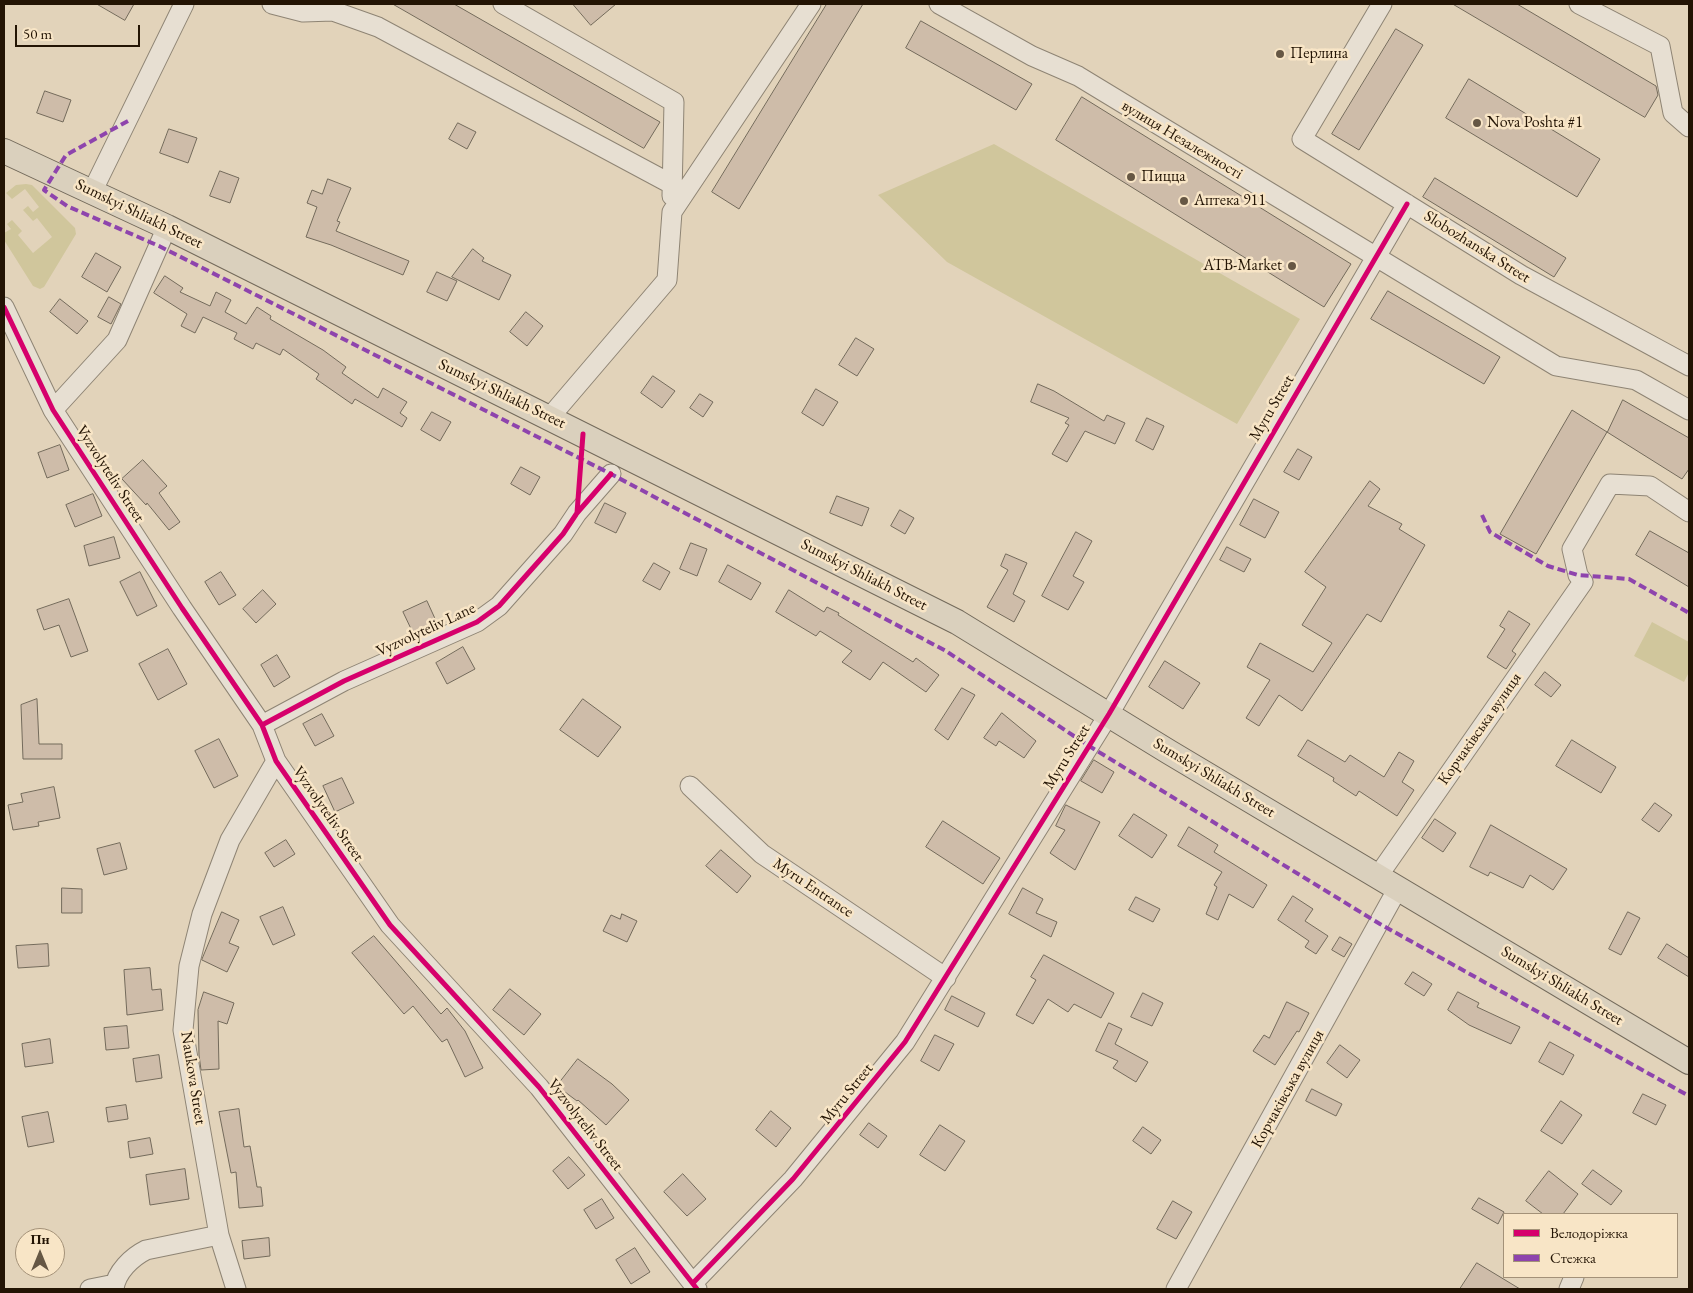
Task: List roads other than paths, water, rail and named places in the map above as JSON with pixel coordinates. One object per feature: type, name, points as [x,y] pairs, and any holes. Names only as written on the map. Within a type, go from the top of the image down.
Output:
[{"type":"main road","name":"Sumskyi Shliakh Street","points":[[4,152],[167,227],[957,622],[1169,752],[1689,1062]]},
{"type":"street","points":[[92,192],[184,4]]},
{"type":"street","points":[[272,4],[303,12],[336,7],[378,27],[673,185]]},
{"type":"street","points":[[503,4],[674,102],[672,212],[667,280],[550,417]]},
{"type":"street","points":[[672,212],[811,4]]},
{"type":"street","name":"вулиця Незалежності","points":[[939,4],[1032,56],[1078,76],[1556,366],[1636,380],[1689,410]]},
{"type":"street","name":"Slobozhanska Street","points":[[1382,4],[1302,139],[1521,275],[1689,366]]},
{"type":"street","points":[[1579,4],[1660,46],[1673,113],[1689,127]]},
{"type":"street","name":"Myru Street","points":[[695,1286],[792,1179],[863,1096],[905,1042],[1109,714],[1407,204]]},
{"type":"street","points":[[53,410],[117,340],[167,227]]},
{"type":"street","name":"Vyzvolyteliv Street","points":[[4,307],[53,410],[182,608],[262,725],[276,761],[390,925],[539,1086],[695,1286]]},
{"type":"street","name":"Vyzvolyteliv Lane","points":[[262,725],[344,681],[452,634],[477,622],[492,612],[500,606],[563,534],[577,513],[611,474]]},
{"type":"street","name":"Корчаківська вулиця","points":[[1378,876],[1583,582],[1578,575],[1572,550],[1610,484],[1650,486],[1689,512]]},
{"type":"street","name":"Naukova Street","points":[[236,1289],[219,1235],[183,1030],[189,966],[202,914],[230,840],[276,761]]},
{"type":"street","name":"Myru Entrance","points":[[690,786],[762,854],[946,978]]},
{"type":"street","name":"Корчаківська вулиця","points":[[1176,1289],[1398,888]]},
{"type":"street","points":[[90,1289],[115,1286],[123,1269],[146,1250],[219,1235]]},
{"type":"place","name":"Перлина","points":[[1280,54]]},
{"type":"place","name":"Nova Poshta #1","points":[[1477,123]]},
{"type":"place","name":"Пицца","points":[[1131,177]]},
{"type":"place","name":"Аптека 911","points":[[1184,201]]},
{"type":"place","name":"ATB-Market","points":[[1292,266]]}]
